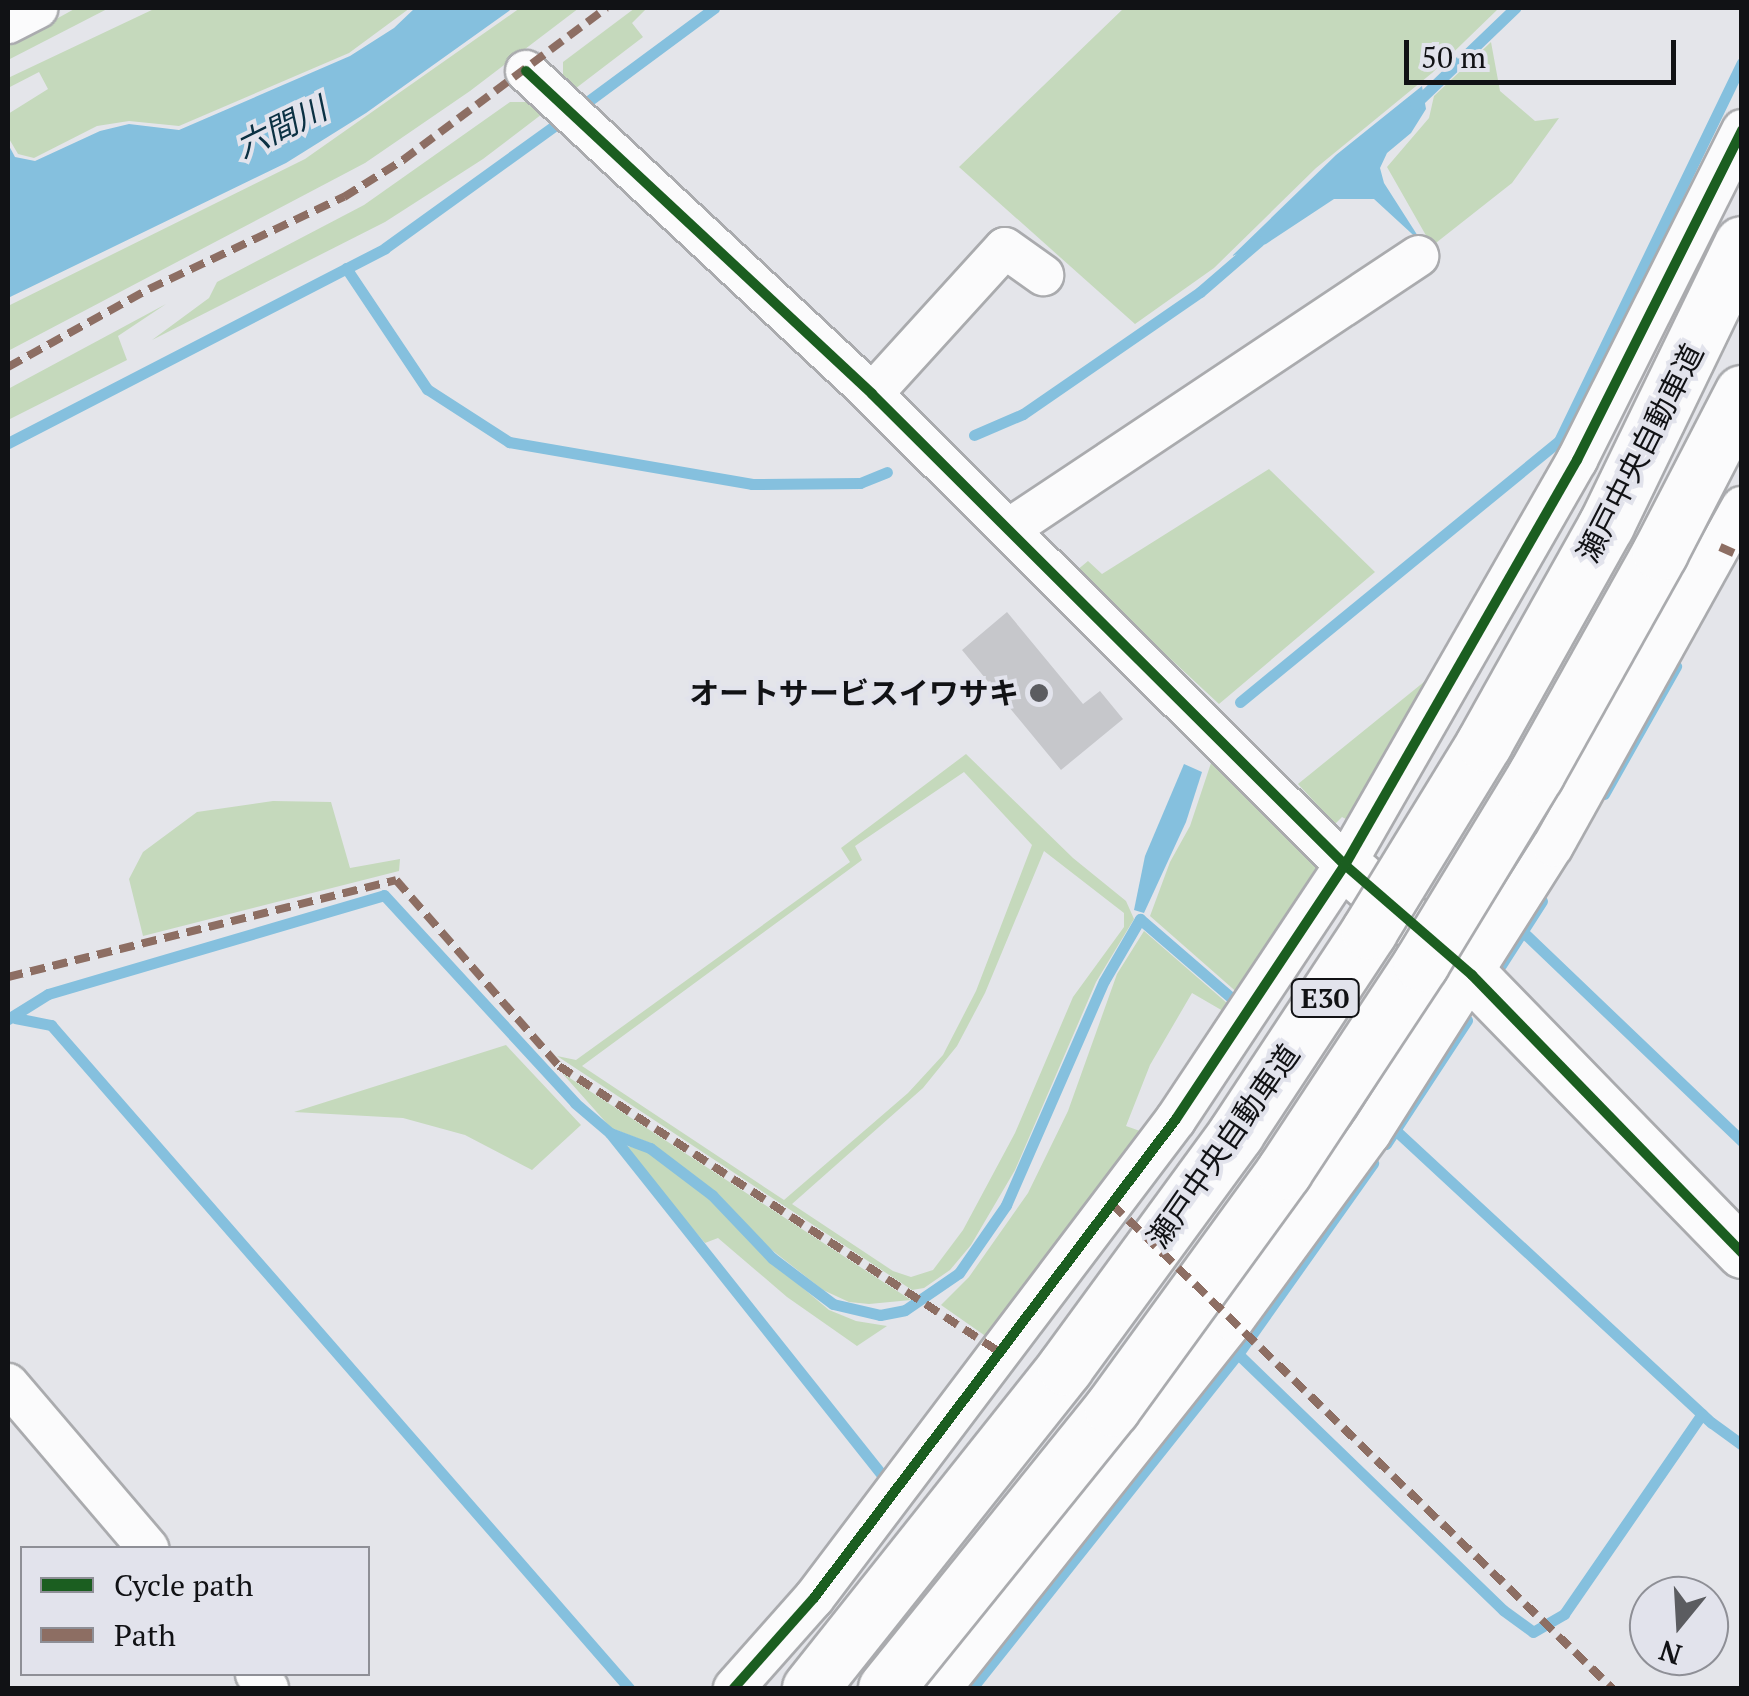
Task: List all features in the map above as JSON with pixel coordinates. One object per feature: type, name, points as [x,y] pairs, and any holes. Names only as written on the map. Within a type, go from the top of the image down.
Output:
[{"type":"highway","name":"瀬戸中央自動車道","points":[[810,1688],[1076,1352],[1236,1133],[1369,930],[1484,744],[1606,525],[1742,244]]},
{"type":"highway","name":"瀬戸中央自動車道","points":[[886,1688],[1112,1408],[1284,1171],[1421,963],[1536,774],[1660,552],[1742,393]]},
{"type":"street","points":[[8,23],[36,8]]},
{"type":"street","points":[[540,84],[872,394],[1345,865],[1472,975],[1742,1254]]},
{"type":"street","points":[[734,1688],[814,1598],[1176,1118],[1345,865],[1577,460],[1742,130]]},
{"type":"street","points":[[872,394],[1005,248],[1043,275]]},
{"type":"street","points":[[1009,529],[1418,256]]},
{"type":"street","points":[[941,1688],[1234,1322],[1370,1134],[1554,846],[1742,506]]},
{"type":"street","points":[[8,1384],[146,1546]]},
{"type":"green space","points":[[76,8],[109,8],[8,60],[8,46]]},
{"type":"green space","points":[[156,8],[410,8],[349,53],[179,126],[129,121],[97,126],[34,158],[18,154],[8,137],[8,114],[48,89],[39,72],[8,88],[8,78]]},
{"type":"green space","points":[[520,8],[579,8],[470,91],[365,163],[8,351],[8,306],[305,159]]},
{"type":"green space","points":[[635,8],[647,8],[632,23],[643,37],[483,159],[385,222],[152,340],[209,298],[217,282],[364,205],[510,102],[530,102],[563,75],[563,62]]},
{"type":"green space","points":[[1124,8],[1499,8],[1432,73],[1316,168],[1214,268],[1135,324],[959,167]]},
{"type":"green space","points":[[1491,42],[1500,91],[1535,121],[1559,118],[1512,183],[1432,246],[1387,167],[1429,118],[1434,96]]},
{"type":"green space","points":[[166,304],[118,336],[127,360],[8,420],[8,389]]},
{"type":"green space","points":[[1269,469],[1375,572],[1219,704],[1076,571],[1088,561],[1102,574]]},
{"type":"green space","points":[[1435,673],[1348,820],[1342,817],[1335,824],[1298,784]]},
{"type":"green space","points":[[966,754],[1073,858],[1126,901],[1134,919],[1096,982],[1015,1170],[971,1245],[950,1270],[924,1288],[912,1290],[557,1056],[576,1060],[850,862],[841,848]],"holes":[[[964,772],[1032,845],[976,991],[943,1055],[908,1093],[784,1200],[582,1066],[862,860],[855,846]],[[1044,851],[1124,913],[1124,927],[1073,997],[1015,1133],[963,1230],[933,1270],[911,1277],[893,1271],[792,1204],[923,1088],[957,1046],[985,993]]]},
{"type":"green space","points":[[1211,763],[1314,852],[1319,866],[1317,877],[1240,995],[1150,916],[1170,862],[1190,826]]},
{"type":"green space","points":[[273,801],[331,802],[350,868],[400,859],[399,871],[143,936],[129,879],[143,852],[197,812]]},
{"type":"green space","points":[[1144,931],[1228,1004],[1223,1011],[1192,993],[1150,1065],[1126,1126],[1140,1131],[997,1334],[984,1335],[941,1305],[969,1277],[1028,1193],[1068,1111],[1117,974]]},
{"type":"green space","points":[[506,1045],[581,1125],[532,1170],[465,1135],[403,1118],[294,1112]]},
{"type":"green space","points":[[562,1073],[911,1300],[849,1302],[823,1290],[768,1247],[716,1192],[650,1143],[611,1128]]},
{"type":"green space","points":[[621,1145],[647,1150],[707,1196],[766,1257],[829,1310],[856,1321],[887,1326],[857,1346],[787,1297],[718,1238],[705,1243]]},
{"type":"water","name":"六間川","points":[[415,8],[513,8],[366,113],[286,163],[8,298],[8,144],[15,157],[35,161],[100,131],[129,124],[179,130],[350,56],[394,28]]},
{"type":"water","points":[[1422,86],[1426,109],[1411,133],[1387,153],[1380,168],[1384,183],[1423,244],[1374,199],[1334,199],[1266,244],[1232,256],[1336,155]]},
{"type":"water","points":[[1184,764],[1202,772],[1186,822],[1144,913],[1134,910],[1145,856]]},
{"type":"building","points":[[1007,612],[1083,704],[1100,691],[1123,719],[1061,770],[962,650]]},
{"type":"waterway","points":[[579,108],[714,8]]},
{"type":"waterway","points":[[1415,104],[1515,8]]},
{"type":"waterway","points":[[1240,702],[1559,441],[1742,63]]},
{"type":"waterway","points":[[8,443],[385,248],[564,119]]},
{"type":"waterway","points":[[974,435],[1023,414],[1200,292],[1259,241]]},
{"type":"waterway","points":[[346,268],[427,389],[509,442],[752,484],[860,483],[887,472]]},
{"type":"waterway","points":[[1604,794],[1676,666]]},
{"type":"waterway","points":[[8,1019],[48,994],[384,895],[575,1103],[610,1133],[650,1148],[712,1195],[772,1258],[833,1304],[880,1315],[905,1310],[959,1273],[1006,1205],[1104,981],[1140,919],[1235,1001]]},
{"type":"waterway","points":[[1501,965],[1542,901]]},
{"type":"waterway","points":[[1523,932],[1742,1141]]},
{"type":"waterway","points":[[15,1018],[51,1025],[629,1688]]},
{"type":"waterway","points":[[1386,1144],[1467,1020]]},
{"type":"waterway","points":[[1393,1128],[1712,1423],[1742,1445]]},
{"type":"waterway","points":[[610,1133],[887,1481]]},
{"type":"waterway","points":[[972,1688],[1238,1354],[1373,1163]]},
{"type":"waterway","points":[[1238,1354],[1503,1610],[1533,1632],[1564,1614],[1702,1414]]},
{"type":"marked path","points":[[8,367],[149,289],[344,197],[403,160],[606,8]]},
{"type":"marked path","points":[[1720,547],[1742,557]]},
{"type":"marked path","points":[[8,977],[396,880],[559,1066],[1001,1353]]},
{"type":"marked path","points":[[1112,1204],[1612,1688]]},
{"type":"cycle path","points":[[526,71],[872,394],[1345,865],[1472,975],[1742,1253]]},
{"type":"cycle path","points":[[734,1688],[814,1598],[1176,1119],[1345,865],[1577,460],[1742,130]]},
{"type":"place","name":"オートサービスイワサキ","points":[[1039,693]]}]
